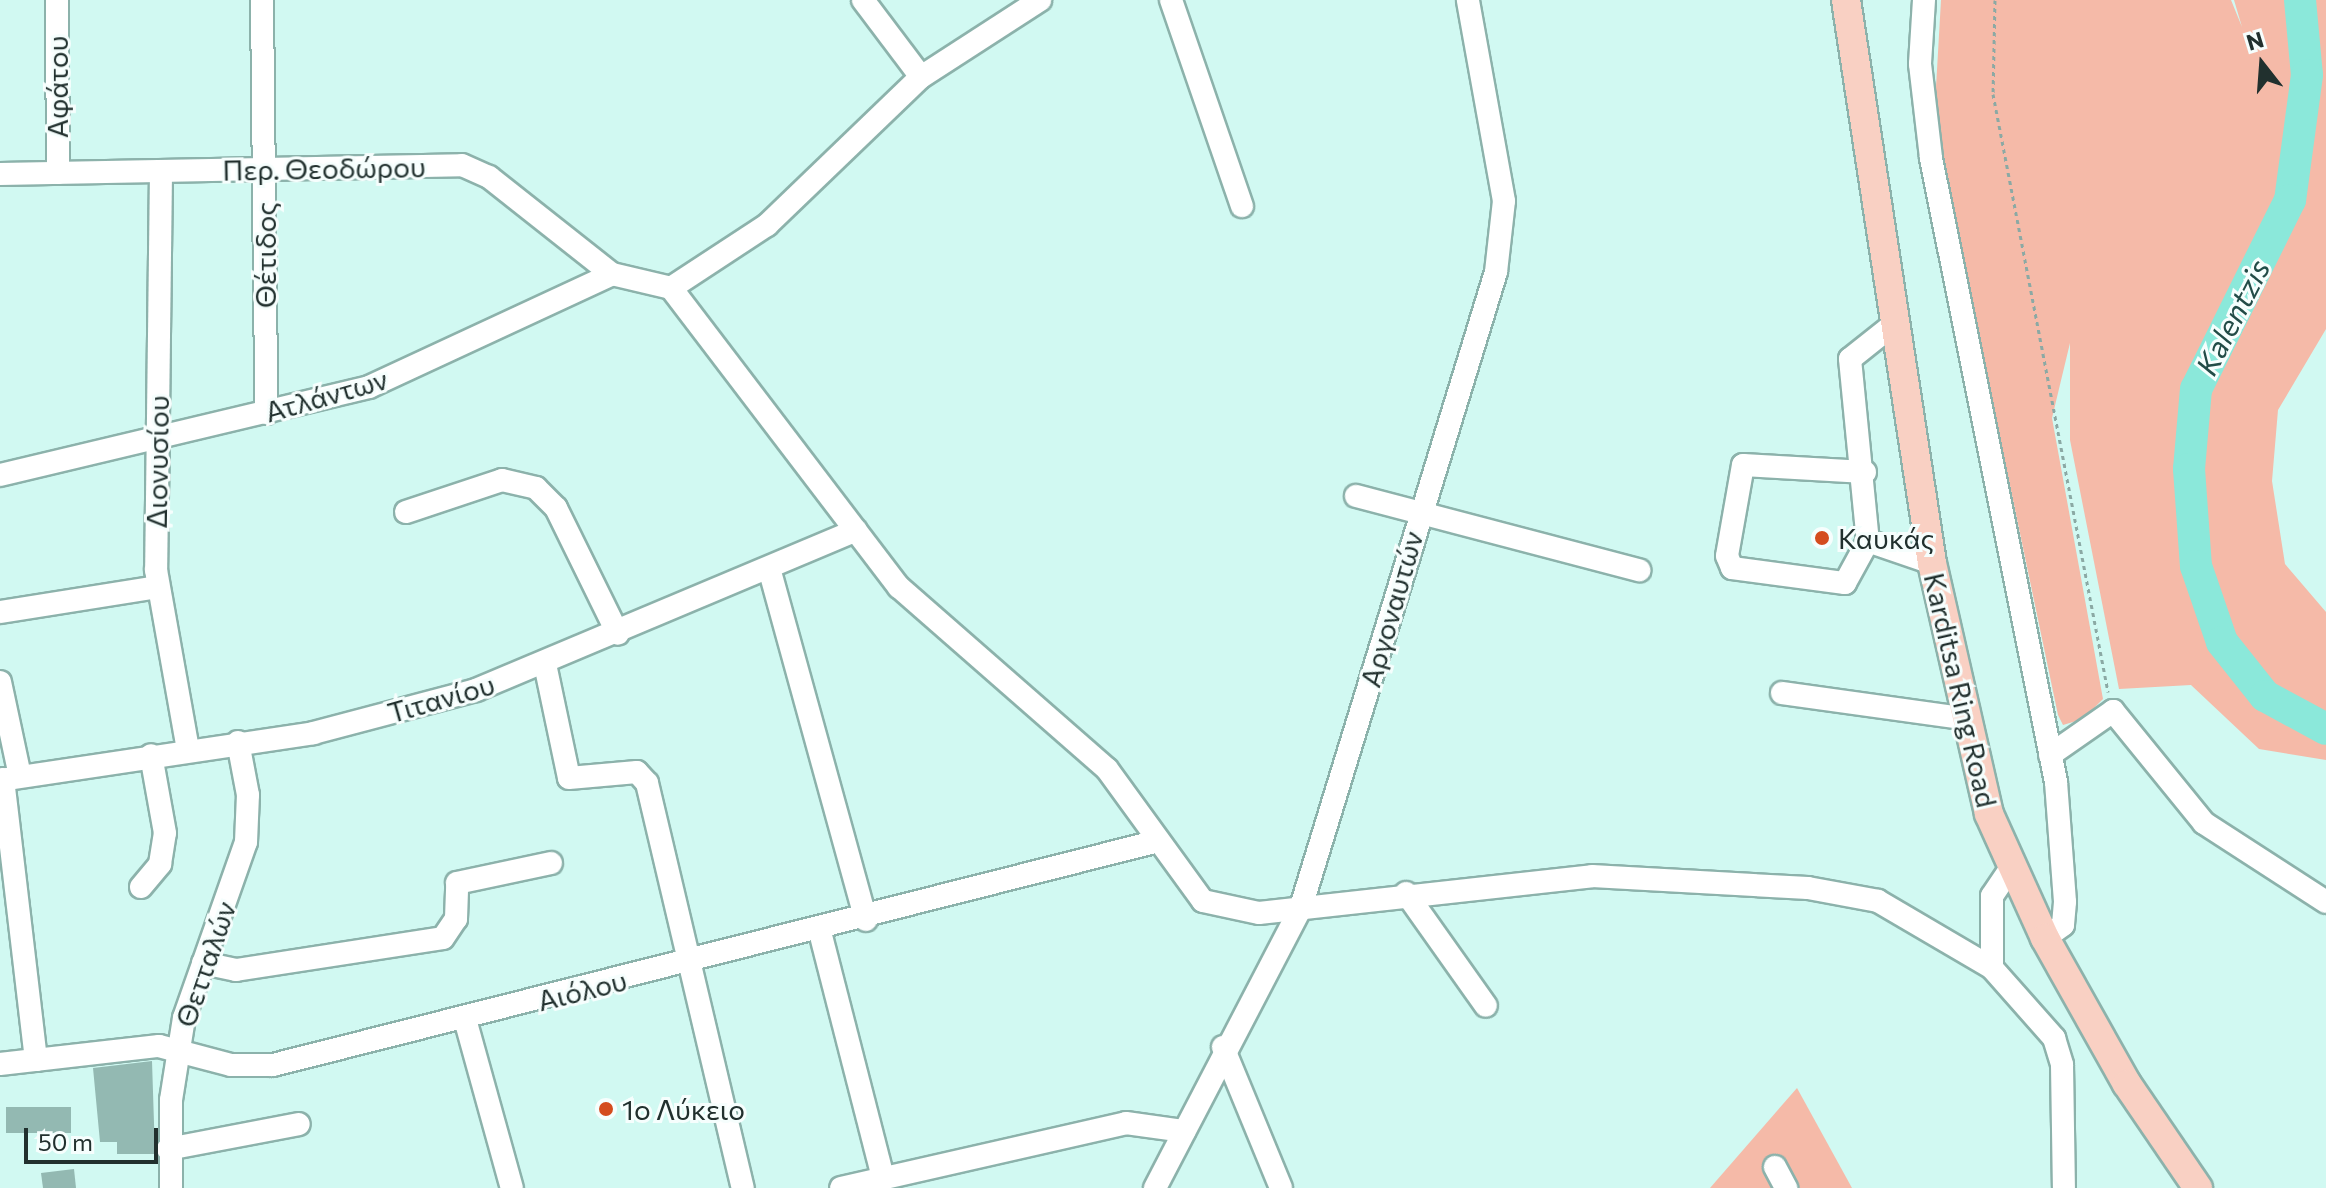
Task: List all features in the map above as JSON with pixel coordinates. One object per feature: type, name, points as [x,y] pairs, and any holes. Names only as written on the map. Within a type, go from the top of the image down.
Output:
[{"type":"main road","name":"Karditsa Ring Road","points":[[1846,0],[1932,563],[1962,718],[2010,869],[2127,1084],[2198,1188]]},
{"type":"street","name":"Αφάτου","points":[[57,0],[58,173]]},
{"type":"street","name":"Θέτιδος","points":[[262,0],[266,413]]},
{"type":"street","points":[[863,0],[921,77]]},
{"type":"street","points":[[1040,0],[921,77],[767,225],[671,288],[899,587],[1107,769],[1209,905],[1247,913],[1406,893],[1592,876],[1839,892],[1906,912],[1992,968],[2054,1038],[2062,1065],[2064,1188]]},
{"type":"street","points":[[1171,0],[1242,206]]},
{"type":"street","name":"Αργοναυτών","points":[[1155,1188],[1223,1047],[1301,907],[1505,228],[1468,0]]},
{"type":"street","points":[[1924,0],[1920,64],[1931,158],[2050,755],[2065,902],[2063,925],[2045,938]]},
{"type":"street","name":"Περ. Θεοδώρου","points":[[0,174],[462,165],[489,177],[612,274]]},
{"type":"street","name":"Διονυσίου","points":[[161,172],[157,587],[188,749]]},
{"type":"street","name":"Ατλάντων","points":[[0,475],[266,413],[379,383],[612,274],[636,276],[671,288]]},
{"type":"street","points":[[1865,472],[1743,465],[1727,556],[1732,568],[1845,583],[1868,541],[1865,472],[1850,359],[1894,324]]},
{"type":"street","points":[[406,512],[502,480],[536,488],[556,508],[618,634]]},
{"type":"street","points":[[1356,496],[1639,570]]},
{"type":"street","name":"Τιτανίου","points":[[8,778],[367,719],[545,664],[856,530]]},
{"type":"street","points":[[1868,541],[1932,563]]},
{"type":"street","points":[[769,568],[866,920]]},
{"type":"street","points":[[0,612],[157,587]]},
{"type":"street","points":[[545,664],[569,778],[637,772],[645,778],[743,1188]]},
{"type":"street","points":[[0,682],[36,1060]]},
{"type":"street","points":[[1782,693],[1962,718]]},
{"type":"street","points":[[2050,755],[2113,711],[2204,823],[2326,902]]},
{"type":"street","name":"Θετταλών","points":[[171,1188],[168,1149],[177,1050],[203,963],[246,842],[248,795],[238,742]]},
{"type":"street","points":[[141,887],[160,864],[165,833],[151,755]]},
{"type":"street","name":"Αιόλου","points":[[0,1064],[146,1047],[177,1050],[259,1067],[689,965],[1158,841]]},
{"type":"street","points":[[203,963],[244,969],[443,938],[456,919],[457,883],[551,863]]},
{"type":"street","points":[[1992,968],[1992,896],[2010,869]]},
{"type":"street","points":[[1406,893],[1486,1006]]},
{"type":"street","points":[[820,932],[883,1178]]},
{"type":"street","points":[[465,1019],[512,1188]]},
{"type":"street","points":[[1223,1047],[1281,1188]]},
{"type":"street","points":[[841,1188],[1126,1123],[1184,1131]]},
{"type":"street","points":[[168,1149],[299,1124]]},
{"type":"street","points":[[1775,1167],[1786,1188]]},
{"type":"path","points":[[1995,0],[1993,94],[2113,711]]},
{"type":"shaded area","points":[[1941,0],[2231,0],[2242,27],[2234,0],[2326,0],[2326,329],[2278,410],[2272,481],[2285,564],[2326,612],[2326,760],[2259,749],[2191,685],[2119,689],[2070,440],[2070,343],[2052,418],[2103,699],[2083,719],[2063,725],[2058,715],[1934,122]]},
{"type":"shaded area","points":[[1797,1088],[1852,1188],[1710,1188]]},
{"type":"building","points":[[152,1061],[155,1154],[117,1154],[117,1142],[100,1142],[93,1068]]},
{"type":"building","points":[[6,1107],[71,1107],[71,1133],[6,1133]]},
{"type":"building","points":[[74,1169],[76,1188],[43,1188],[41,1173]]},
{"type":"waterway","name":"Kalentzis","points":[[2300,0],[2307,75],[2290,200],[2196,389],[2189,469],[2196,566],[2222,642],[2265,696],[2326,729]]},
{"type":"place","name":"Καυκάς","points":[[1822,538]]},
{"type":"place","name":"1ο Λύκειο","points":[[606,1109]]}]
